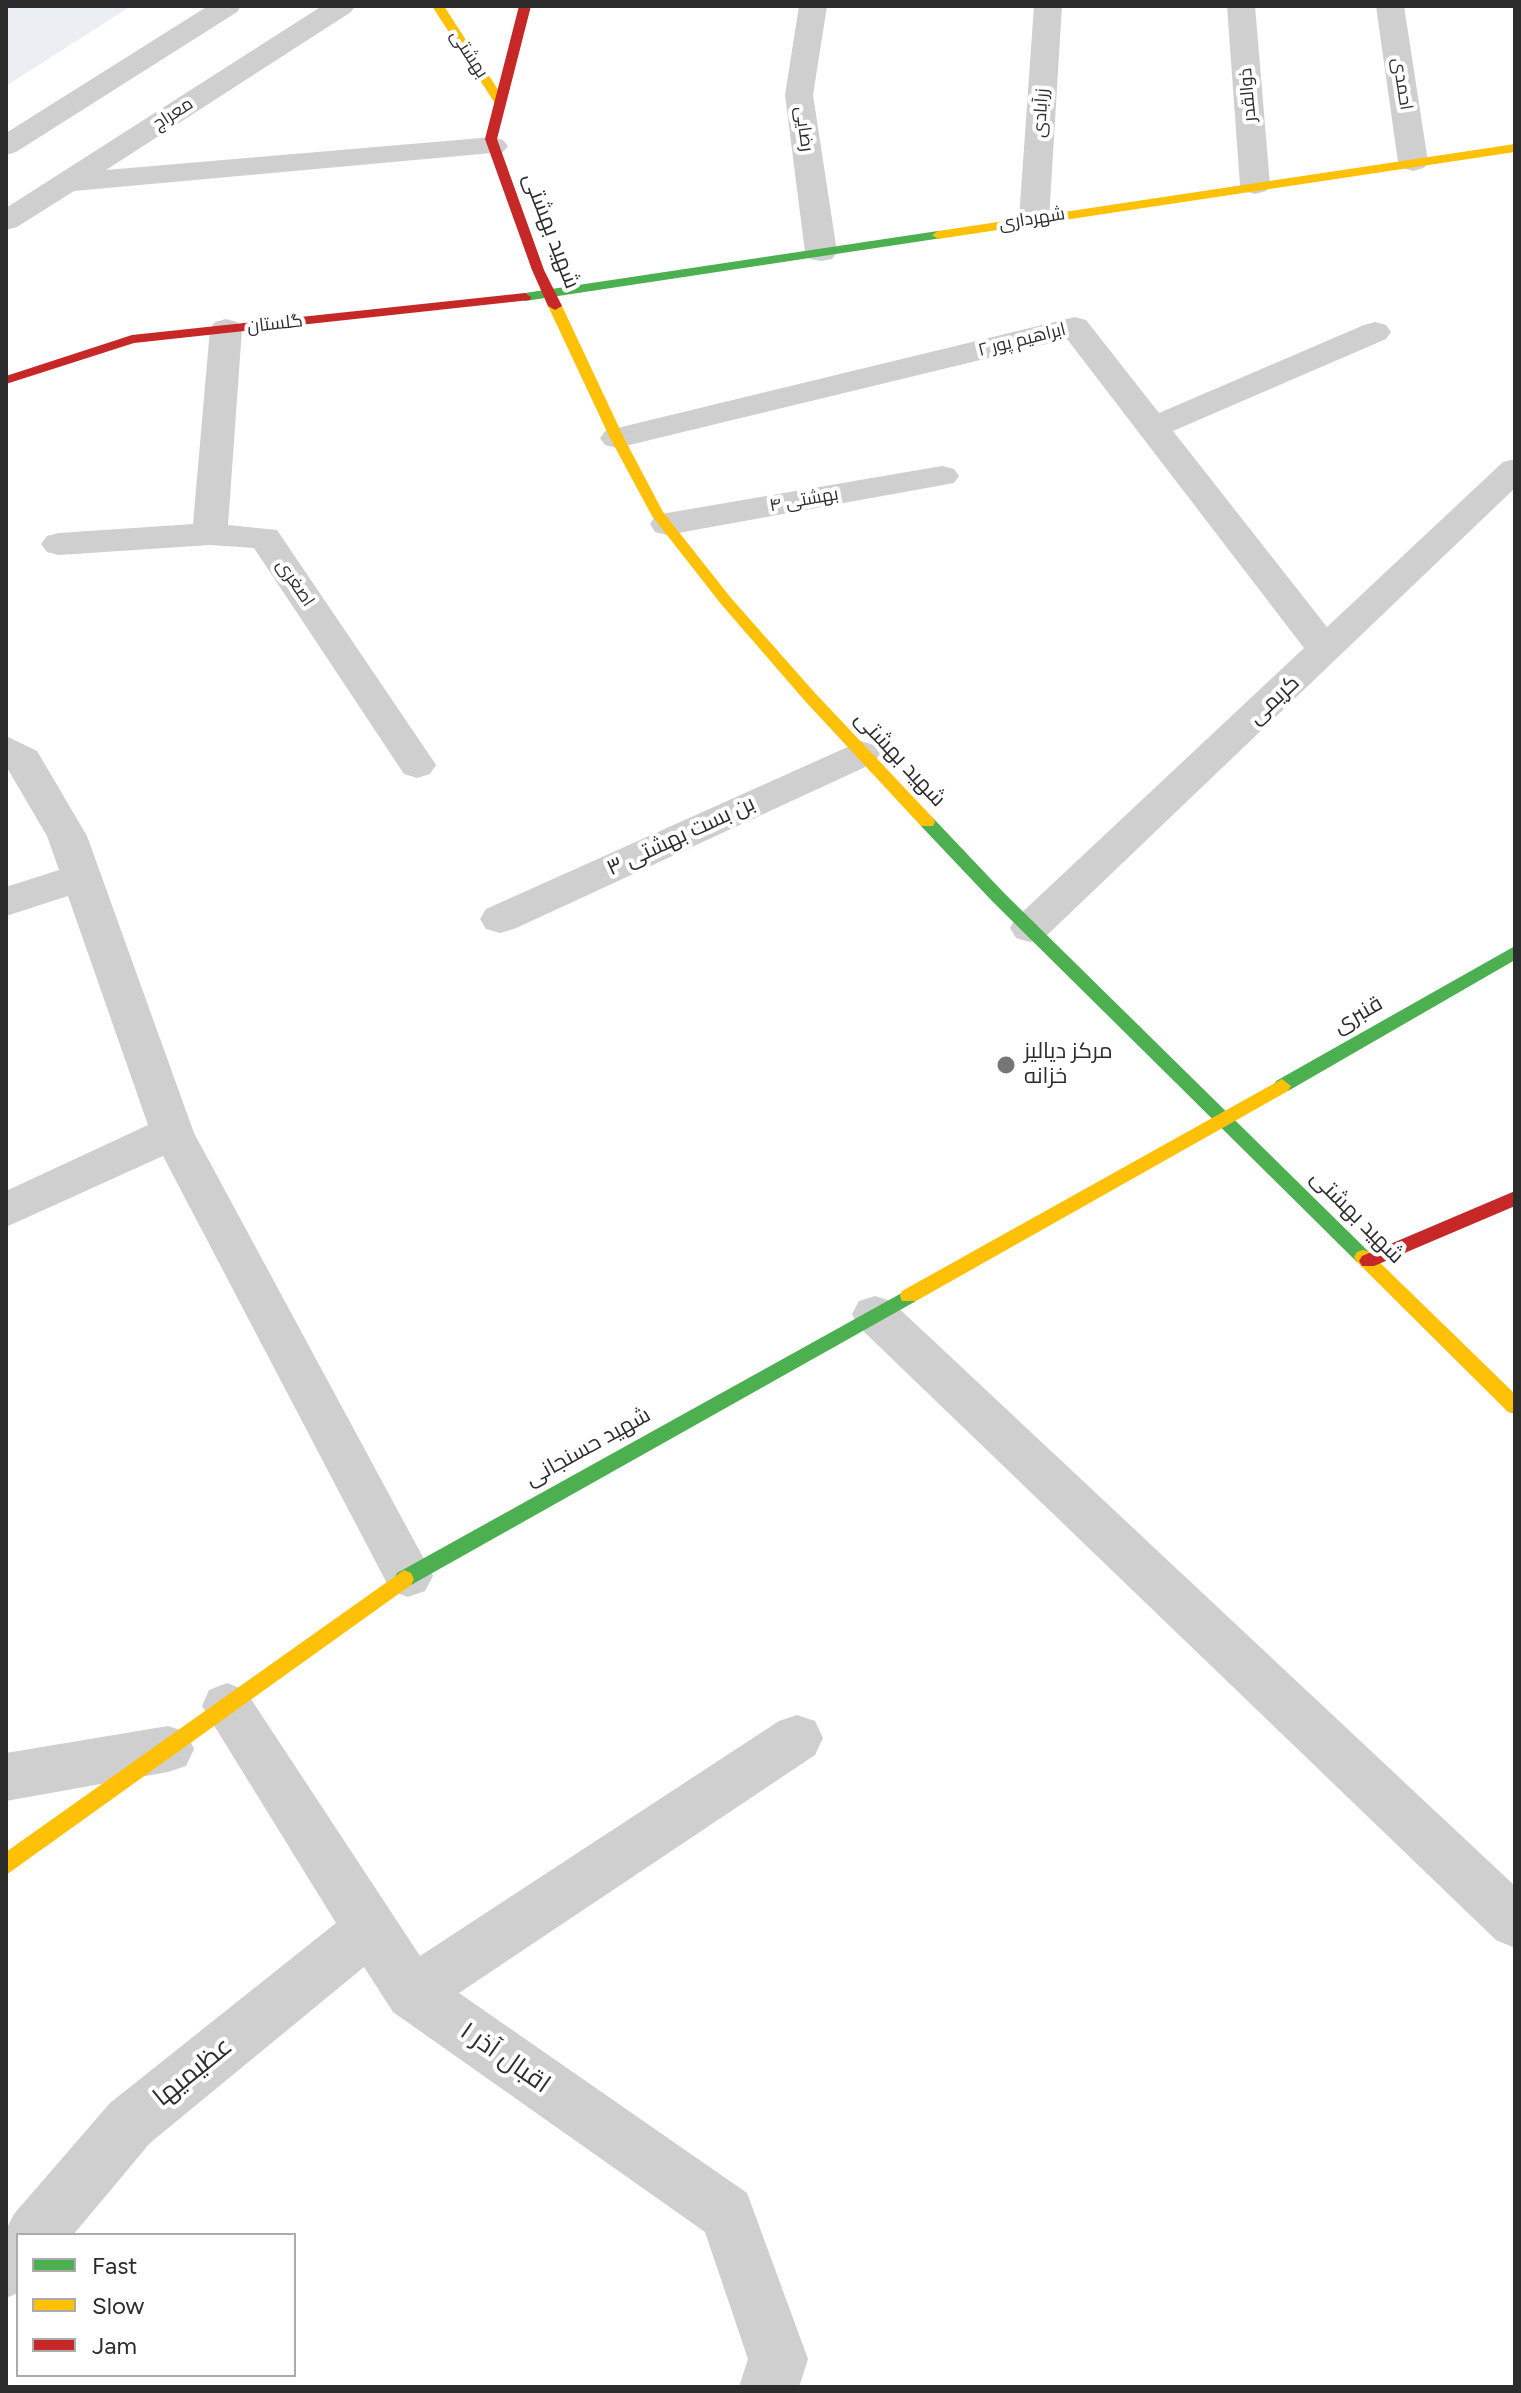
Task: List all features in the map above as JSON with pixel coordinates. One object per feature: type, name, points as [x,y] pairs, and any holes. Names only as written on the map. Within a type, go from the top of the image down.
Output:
[{"type":"street","points":[[6,146],[227,6]]},
{"type":"street","name":"معراج","points":[[6,221],[341,6]]},
{"type":"street","name":"بهشتی","points":[[438,6],[500,102]]},
{"type":"street","name":"شهید بهشتی","points":[[525,6],[491,139],[549,294],[617,438],[657,513],[726,601],[861,754],[1030,928],[1515,1406]]},
{"type":"street","name":"رضایی","points":[[813,6],[799,95],[821,252]]},
{"type":"street","name":"زرآبادی","points":[[1034,219],[1048,6]]},
{"type":"street","name":"ذوالقدر","points":[[1241,6],[1255,185]]},
{"type":"street","name":"احمدی","points":[[1390,6],[1413,162]]},
{"type":"street","points":[[68,182],[493,146]]},
{"type":"street","name":"شهرداری","points":[[549,294],[1515,148]]},
{"type":"street","name":"گلستان","points":[[6,380],[132,339],[549,294]]},
{"type":"street","name":"ابراهیم پور ۲","points":[[617,438],[1075,327],[1326,651]]},
{"type":"street","points":[[59,544],[210,534],[226,329]]},
{"type":"street","points":[[1153,428],[1375,332]]},
{"type":"street","name":"کریمی","points":[[1030,928],[1515,469]]},
{"type":"street","name":"بهشتی ۴","points":[[667,524],[942,476]]},
{"type":"street","name":"اصغری","points":[[210,534],[265,538],[417,765]]},
{"type":"street","points":[[6,749],[24,760],[67,836],[172,1133],[408,1576]]},
{"type":"street","name":"بن بست بهشتی ۳","points":[[500,919],[861,754]]},
{"type":"street","points":[[6,902],[82,877]]},
{"type":"street","name":"قنبری","points":[[1225,1119],[1515,952]]},
{"type":"street","name":"شهید حسنجانی","points":[[6,1865],[408,1576],[1225,1119]]},
{"type":"street","points":[[6,1210],[172,1133]]},
{"type":"street","points":[[1368,1261],[1515,1198]]},
{"type":"street","points":[[875,1314],[1515,1922]]},
{"type":"street","name":"اقبال آذر ۱","points":[[227,1706],[412,1993],[727,2213],[778,2359],[769,2387]]},
{"type":"street","points":[[412,1993],[797,1738]]},
{"type":"street","points":[[6,1777],[168,1749]]},
{"type":"street","name":"عظیمیها","points":[[37,2233],[130,2123],[370,1929]]},
{"type":"shaded area","points":[[6,6],[131,6],[6,86]]},
{"type":"traffic: fast","points":[[525,297],[938,235]]},
{"type":"traffic: fast","points":[[927,822],[999,898],[1363,1257]]},
{"type":"traffic: fast","points":[[1282,1086],[1515,952]]},
{"type":"traffic: fast","points":[[404,1579],[909,1296]]},
{"type":"traffic: slow","points":[[438,6],[500,102]]},
{"type":"traffic: slow","points":[[938,235],[1515,148]]},
{"type":"traffic: slow","points":[[555,306],[617,438],[657,513],[726,601],[810,697],[927,822]]},
{"type":"traffic: slow","points":[[909,1296],[1282,1086]]},
{"type":"traffic: slow","points":[[1363,1257],[1515,1406]]},
{"type":"traffic: slow","points":[[6,1865],[404,1579]]},
{"type":"traffic: jam","points":[[525,6],[491,139],[538,270],[555,306]]},
{"type":"traffic: jam","points":[[6,380],[132,339],[525,297]]},
{"type":"traffic: jam","points":[[1368,1261],[1515,1198]]},
{"type":"place","name":"مرکز دیالیز خزانه","points":[[1006,1065]]}]
